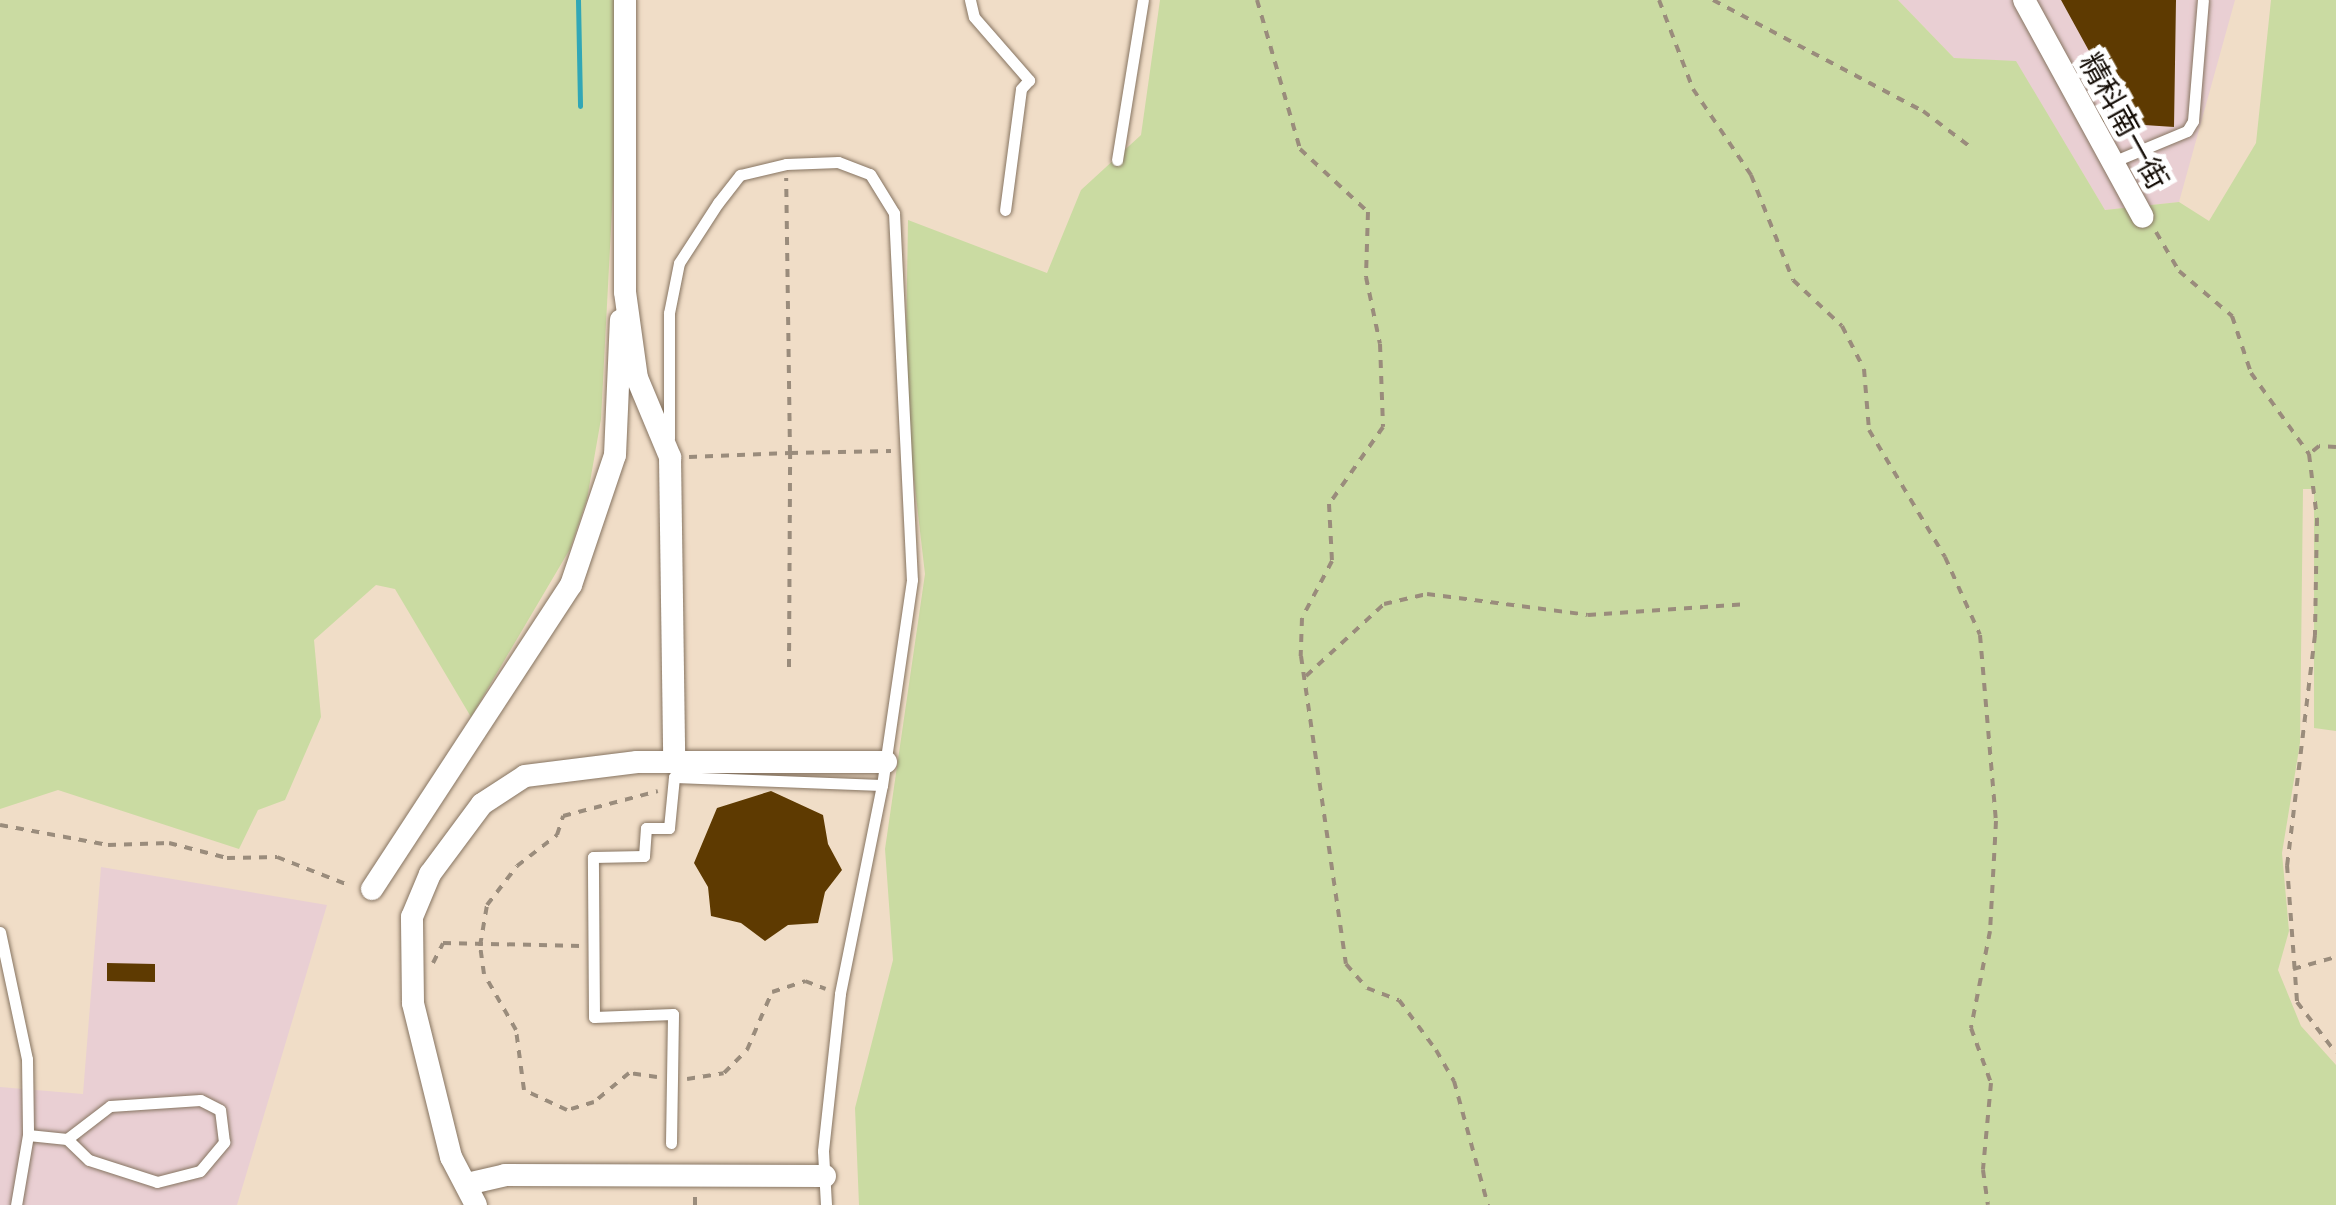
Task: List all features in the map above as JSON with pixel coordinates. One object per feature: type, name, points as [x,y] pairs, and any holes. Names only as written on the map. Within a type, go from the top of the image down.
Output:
[{"type":"street","points":[[372,889],[571,584],[616,455],[614,369],[625,292],[626,0]]},
{"type":"street","name":"精科南一街","points":[[2024,0],[2143,218]]},
{"type":"street","points":[[625,292],[638,378],[670,457],[674,760]]},
{"type":"street","points":[[824,1176],[505,1175],[471,1195],[451,1157],[414,1003],[412,916],[430,874],[482,804],[512,782],[674,760],[884,774]]},
{"type":"lane","points":[[970,0],[974,17],[1029,80],[1021,89],[1005,210]]},
{"type":"lane","points":[[1118,160],[1143,0]]},
{"type":"lane","points":[[2110,163],[2187,131],[2193,122],[2202,0]]},
{"type":"lane","points":[[670,457],[670,313],[679,263],[740,176],[786,164],[838,162],[870,174],[894,213],[901,451],[912,580],[884,774],[840,994],[824,1176],[826,1205]]},
{"type":"lane","points":[[671,1144],[673,1014],[594,1017],[593,857],[644,856],[646,828],[669,828],[674,777],[884,774]]},
{"type":"lane","points":[[0,932],[27,1059],[28,1135],[16,1205]]},
{"type":"lane","points":[[28,1135],[67,1139],[89,1160],[157,1182],[200,1171],[224,1142],[220,1110],[200,1100],[110,1106],[67,1139]]},
{"type":"path","points":[[1258,0],[1300,149],[1368,212],[1366,278],[1380,344],[1383,427],[1329,504],[1332,561],[1302,618],[1306,676],[1346,964],[1367,988],[1399,1000],[1436,1050],[1454,1081],[1488,1205]]},
{"type":"path","points":[[1660,0],[1693,89],[1751,175],[1793,280],[1842,326],[1864,369],[1869,430],[1946,556],[1980,635],[1996,821],[1990,931],[1971,1028],[1990,1084],[1983,1170],[1988,1205]]},
{"type":"path","points":[[1713,0],[1924,110],[1972,148]]},
{"type":"path","points":[[786,164],[789,667]]},
{"type":"path","points":[[2143,218],[2170,248],[2179,271],[2232,316],[2251,372],[2309,454],[2317,518],[2315,635],[2287,865],[2296,1002],[2336,1053]]},
{"type":"path","points":[[2309,454],[2319,446],[2336,447]]},
{"type":"path","points":[[670,457],[901,451]]},
{"type":"path","points":[[1306,676],[1384,604],[1427,594],[1588,615],[1748,604]]},
{"type":"path","points":[[0,825],[108,845],[169,843],[226,858],[277,857],[331,883],[372,889]]},
{"type":"path","points":[[428,973],[442,943],[592,946]]},
{"type":"path","points":[[2293,969],[2336,958]]},
{"type":"shaded area","points":[[1898,0],[2235,0],[2179,202],[2105,210],[2016,62],[1954,58]]},
{"type":"shaded area","points":[[101,867],[327,905],[237,1205],[0,1205],[0,1087],[83,1094]]},
{"type":"green space","points":[[0,0],[623,0],[601,419],[587,499],[570,549],[471,717],[395,589],[376,585],[314,640],[321,717],[285,800],[258,810],[239,849],[58,790],[0,809]]},
{"type":"green space","points":[[1160,0],[1898,0],[1954,58],[2016,61],[2105,210],[2179,202],[2209,221],[2256,143],[2271,0],[2336,0],[2336,731],[2314,728],[2314,489],[2303,489],[2300,743],[2282,853],[2289,931],[2278,970],[2301,1026],[2336,1065],[2336,1205],[859,1205],[855,1108],[893,960],[885,849],[925,574],[905,402],[908,220],[1047,273],[1081,190],[1141,135]]},
{"type":"building","points":[[2061,0],[2176,0],[2174,127],[2100,122],[2100,71]]},
{"type":"building","points":[[771,791],[823,815],[828,844],[842,870],[825,892],[818,923],[788,925],[765,941],[741,923],[711,916],[708,887],[694,863],[717,808]]},
{"type":"building","points":[[107,963],[155,964],[155,982],[107,981]]},
{"type":"waterway","points":[[578,0],[580,106]]}]
